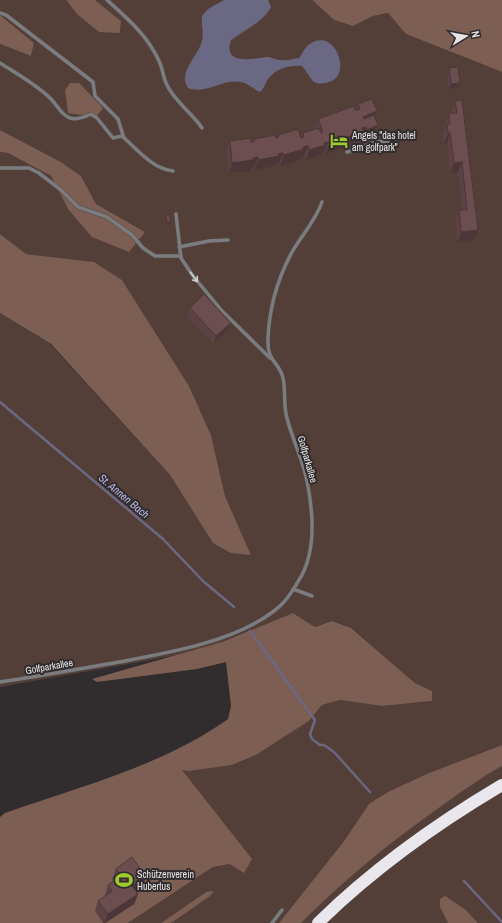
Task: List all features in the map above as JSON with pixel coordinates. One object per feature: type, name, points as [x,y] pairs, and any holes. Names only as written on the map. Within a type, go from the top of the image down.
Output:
[{"type":"highway","points":[[318,923],[423,835],[502,784]]},
{"type":"lane","points":[[107,0],[130,20],[150,44],[160,62],[166,84],[174,96],[195,117],[202,128]]},
{"type":"lane","points":[[0,13],[6,15],[93,82],[95,96],[118,119],[124,138]]},
{"type":"lane","points":[[0,63],[27,80],[51,99],[60,112],[70,118],[82,118],[91,114],[97,118],[112,138],[122,136],[161,170],[172,171]]},
{"type":"lane","points":[[347,152],[376,142],[389,141]]},
{"type":"lane","points":[[0,168],[29,168],[39,173],[61,190],[78,208],[107,217],[132,235],[143,248],[155,256],[181,256]]},
{"type":"lane","points":[[270,358],[268,340],[272,308],[280,280],[292,252],[319,211],[322,202]]},
{"type":"lane","name":"Golfparkallee","points":[[0,682],[182,650],[232,633],[259,621],[275,611],[300,579],[309,557],[311,507],[307,479],[286,416],[284,380],[281,371],[270,358],[254,345],[222,311],[193,276],[181,256],[176,214]]},
{"type":"lane","points":[[179,247],[209,241],[228,240]]},
{"type":"lane","points":[[293,589],[312,596]]},
{"type":"lane","points":[[272,923],[282,910]]},
{"type":"shaded area","points":[[0,0],[66,0],[77,14],[120,33],[121,21],[95,0],[312,0],[334,20],[353,26],[373,16],[388,13],[406,34],[502,72],[502,745],[429,773],[369,804],[344,841],[279,923],[171,923],[213,892],[206,892],[161,923],[128,923],[213,867],[230,864],[181,769],[232,765],[256,755],[309,721],[322,705],[340,700],[382,706],[432,701],[432,691],[415,683],[351,628],[332,621],[315,627],[293,613],[222,642],[178,655],[0,687],[0,313],[50,344],[170,475],[213,543],[251,555],[225,496],[211,435],[189,386],[122,280],[93,262],[26,254],[0,234],[0,152],[8,153],[51,176],[68,209],[145,232],[96,204],[81,176],[61,162],[0,130],[0,44],[31,56],[34,43],[0,15]]},
{"type":"shaded area","points":[[66,0],[95,0],[121,21],[120,33],[99,32],[77,14]]},
{"type":"shaded area","points":[[224,0],[268,0],[271,7],[259,21],[231,40],[229,49],[235,58],[248,59],[270,57],[278,60],[289,60],[299,58],[308,45],[319,40],[328,42],[334,48],[340,65],[339,73],[334,80],[319,84],[313,81],[302,66],[293,66],[284,68],[272,75],[260,92],[248,85],[234,81],[195,90],[188,88],[185,82],[185,76],[189,64],[200,47],[202,41],[202,16],[208,9]]},
{"type":"shaded area","points":[[312,0],[502,0],[502,72],[406,34],[388,13],[373,16],[353,26],[334,20]]},
{"type":"shaded area","points":[[0,15],[34,43],[31,56],[0,44]]},
{"type":"shaded area","points":[[70,83],[79,83],[103,108],[96,117],[68,113],[65,90]]},
{"type":"shaded area","points":[[0,130],[61,162],[81,176],[96,204],[145,232],[129,252],[92,237],[68,209],[51,176],[8,153],[0,152]]},
{"type":"shaded area","points":[[0,234],[26,254],[94,262],[122,280],[189,386],[211,435],[225,496],[251,555],[231,553],[213,543],[170,475],[51,344],[0,313]]},
{"type":"shaded area","points":[[293,613],[315,627],[332,621],[351,628],[415,683],[432,691],[432,701],[382,706],[340,700],[322,705],[309,721],[256,755],[232,765],[188,771],[182,770],[252,859],[244,873],[230,864],[213,867],[128,923],[0,923],[0,817],[5,813],[120,774],[176,750],[228,719],[231,706],[226,662],[197,669],[97,682],[92,679],[222,642]]},
{"type":"shaded area","points":[[502,745],[502,766],[460,792],[401,836],[366,864],[301,923],[279,923],[344,841],[369,804],[388,792],[429,773]]},
{"type":"shaded area","points":[[502,766],[502,923],[478,923],[466,910],[440,907],[448,923],[301,923],[366,864],[401,836],[460,792]]},
{"type":"shaded area","points":[[214,891],[210,896],[171,923],[161,923],[206,892]]},
{"type":"shaded area","points":[[445,896],[466,910],[478,923],[448,923],[440,907],[440,899]]},
{"type":"building","points":[[458,67],[460,83],[451,84],[449,68]]},
{"type":"building","points":[[372,99],[377,111],[363,117],[364,119],[374,115],[378,125],[367,130],[366,127],[362,128],[363,131],[329,144],[328,142],[324,143],[325,145],[309,150],[308,146],[303,147],[304,149],[284,155],[283,153],[278,154],[279,156],[258,160],[258,157],[253,158],[253,160],[232,163],[230,141],[251,138],[251,142],[255,141],[254,139],[275,135],[276,138],[279,137],[278,135],[298,129],[301,138],[304,137],[303,133],[319,128],[321,133],[323,132],[318,119],[354,106],[355,110],[360,109],[358,104]]},
{"type":"building","points":[[462,100],[478,230],[461,232],[459,210],[467,210],[462,162],[454,163],[450,133],[448,133],[447,124],[450,124],[449,113],[457,113],[455,101]]},
{"type":"building","points":[[166,215],[170,215],[170,222],[167,223]]},
{"type":"building","points":[[204,294],[231,323],[216,336],[190,308]]},
{"type":"building","points":[[132,857],[146,877],[132,886],[138,894],[108,914],[98,901],[112,891],[108,885],[121,876],[116,869]]},
{"type":"waterway","name":"St. Annen Bach","points":[[0,402],[163,539],[203,581],[234,607]]},
{"type":"waterway","name":"St. Annen Bach","points":[[250,631],[315,720],[310,734],[312,739],[334,752],[370,792]]},
{"type":"waterway","name":"St. Annen Bach","points":[[464,881],[502,922]]},
{"type":"place","name":"Angels \"das hotel am golfpark\"","points":[[339,141]]},
{"type":"place","name":"Schützenverein Hubertus","points":[[124,880]]}]
